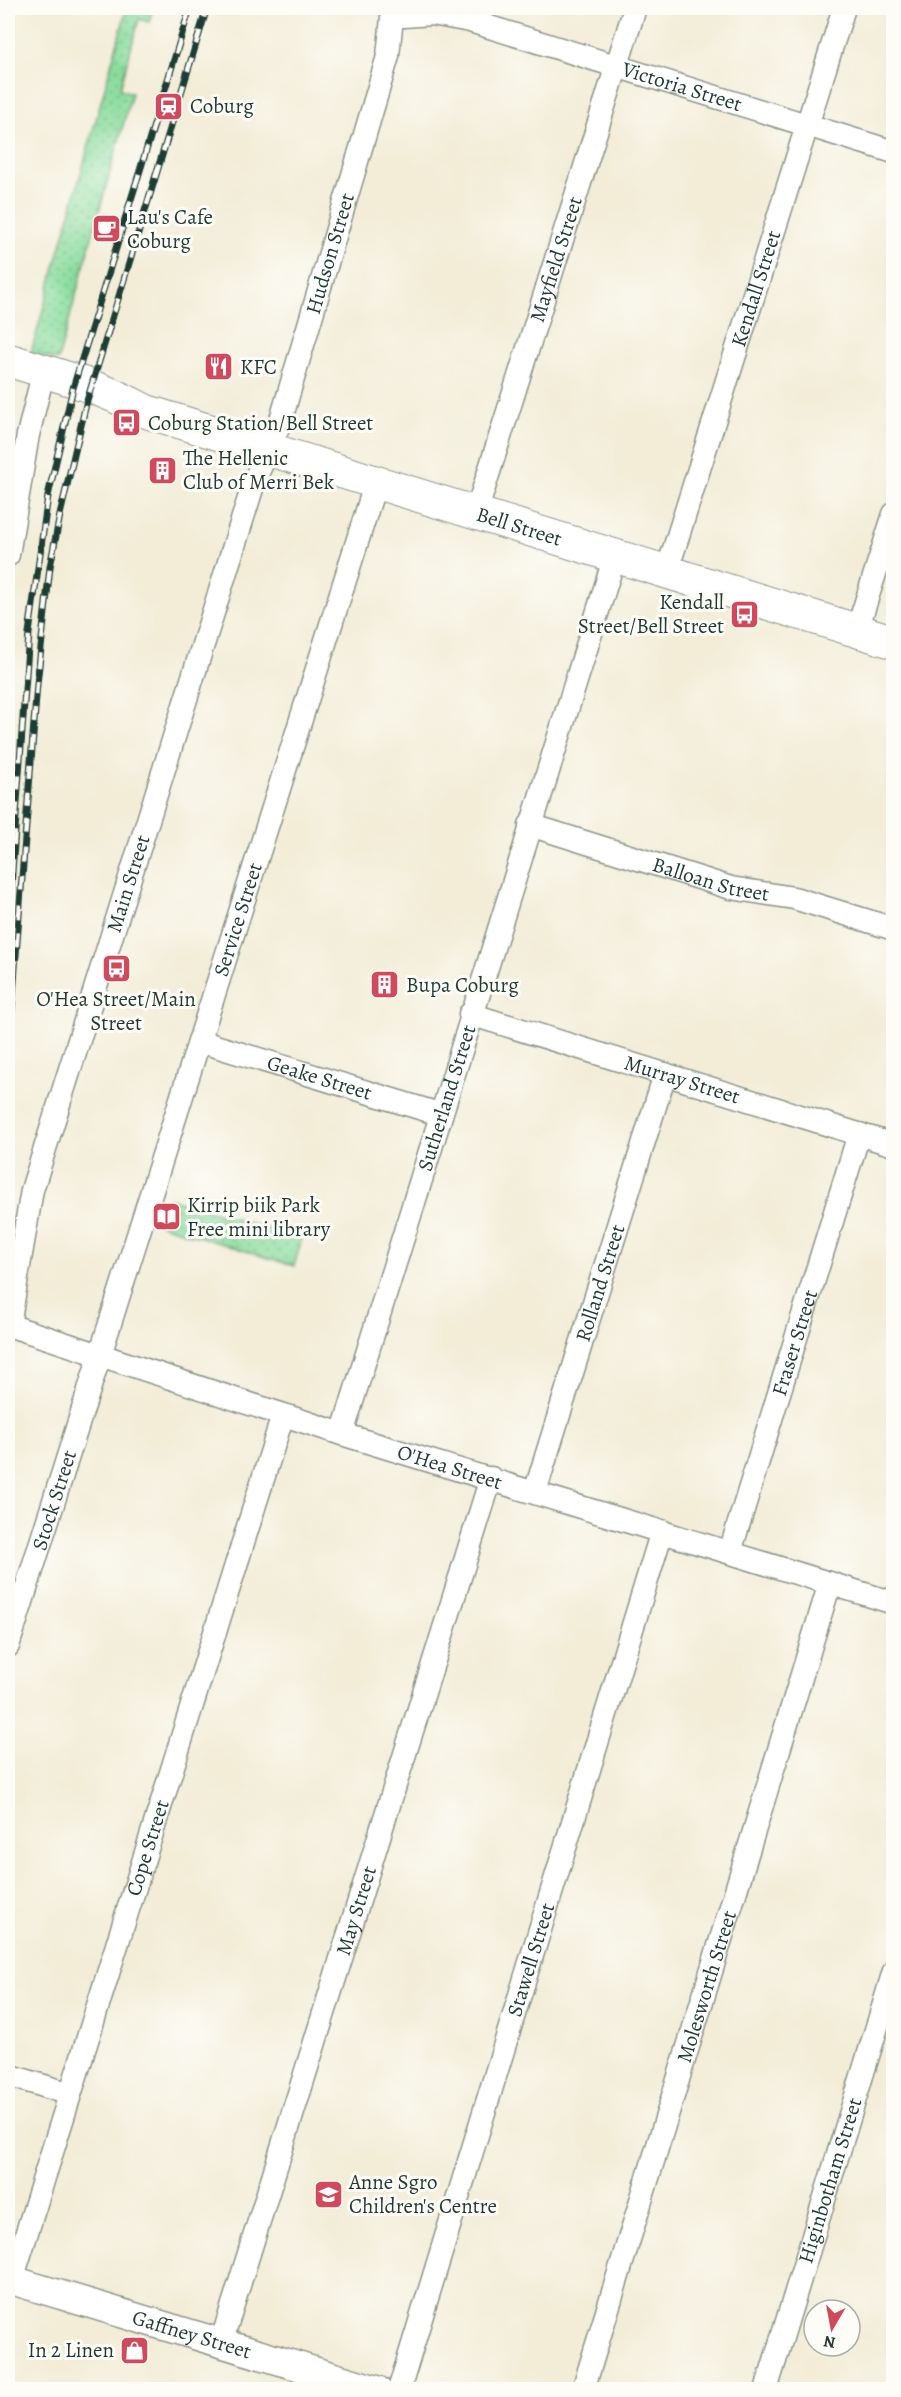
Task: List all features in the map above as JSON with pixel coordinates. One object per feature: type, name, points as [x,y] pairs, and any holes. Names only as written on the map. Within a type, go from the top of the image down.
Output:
[{"type":"highway","name":"Bell Street","points":[[8,360],[62,376],[125,400],[145,411]]},
{"type":"highway","name":"Bell Street","points":[[8,376],[104,406],[145,411],[894,642]]},
{"type":"main road","name":"Gaffney Street","points":[[10,2280],[377,2390]]},
{"type":"street","name":"Victoria Street","points":[[442,8],[470,21]]},
{"type":"street","name":"Mayfield Street","points":[[476,513],[635,8]]},
{"type":"street","name":"Kendall Street","points":[[667,571],[844,8]]},
{"type":"street","name":"Victoria Street","points":[[406,10],[470,21],[894,152]]},
{"type":"street","name":"Hudson Street","points":[[269,449],[280,423],[388,56],[406,10]]},
{"type":"street","points":[[8,555],[28,435],[40,386]]},
{"type":"street","name":"Main Street","points":[[8,1325],[32,1190],[255,479],[269,449]]},
{"type":"street","name":"Service Street","points":[[99,1356],[376,482]]},
{"type":"street","points":[[857,630],[894,514]]},
{"type":"street","name":"Sutherland Street","points":[[342,1434],[470,1014],[615,556]]},
{"type":"street","name":"Balloan Street","points":[[530,825],[731,888],[794,898],[894,929]]},
{"type":"street","name":"Murray Street","points":[[470,1014],[894,1145]]},
{"type":"street","name":"Geake Street","points":[[199,1041],[440,1114]]},
{"type":"street","name":"Rolland Street","points":[[535,1492],[664,1074]]},
{"type":"street","name":"Fraser Street","points":[[730,1552],[859,1134]]},
{"type":"street","name":"O'Hea Street","points":[[8,1325],[342,1434],[894,1603]]},
{"type":"street","name":"Stock Street","points":[[8,1646],[99,1356]]},
{"type":"street","name":"Cope Street","points":[[10,2280],[283,1415]]},
{"type":"street","name":"May Street","points":[[221,2343],[491,1479]]},
{"type":"street","name":"Stawell Street","points":[[399,2390],[662,1531]]},
{"type":"street","name":"Molesworth Street","points":[[582,2390],[830,1583]]},
{"type":"street","name":"Higinbotham Street","points":[[766,2390],[894,1971]]},
{"type":"street","points":[[8,2075],[70,2094]]},
{"type":"green space","points":[[127,8],[153,8],[149,22],[139,19],[120,89],[132,93],[58,360],[31,353]]},
{"type":"green space","points":[[169,1198],[302,1239],[294,1266],[161,1225]]},
{"type":"railway","points":[[8,929],[29,633],[48,496],[73,388],[190,8]]},
{"type":"railway","points":[[8,1058],[37,684],[50,567],[86,404],[207,8]]},
{"type":"place","name":"Coburg","points":[[169,106]]},
{"type":"place","name":"Lau's Cafe Coburg","points":[[106,229]]},
{"type":"place","name":"KFC","points":[[219,367]]},
{"type":"place","name":"Coburg Station/Bell Street","points":[[127,423]]},
{"type":"place","name":"The Hellenic Club of Merri Bek","points":[[162,470]]},
{"type":"place","name":"Kendall Street/Bell Street","points":[[745,614]]},
{"type":"place","name":"O'Hea Street/Main Street","points":[[116,968]]},
{"type":"place","name":"Bupa Coburg","points":[[385,985]]},
{"type":"place","name":"Kirrip biik Park Free mini library","points":[[166,1217]]},
{"type":"place","name":"Anne Sgro Children's Centre","points":[[328,2194]]},
{"type":"place","name":"In 2 Linen","points":[[135,2350]]}]
